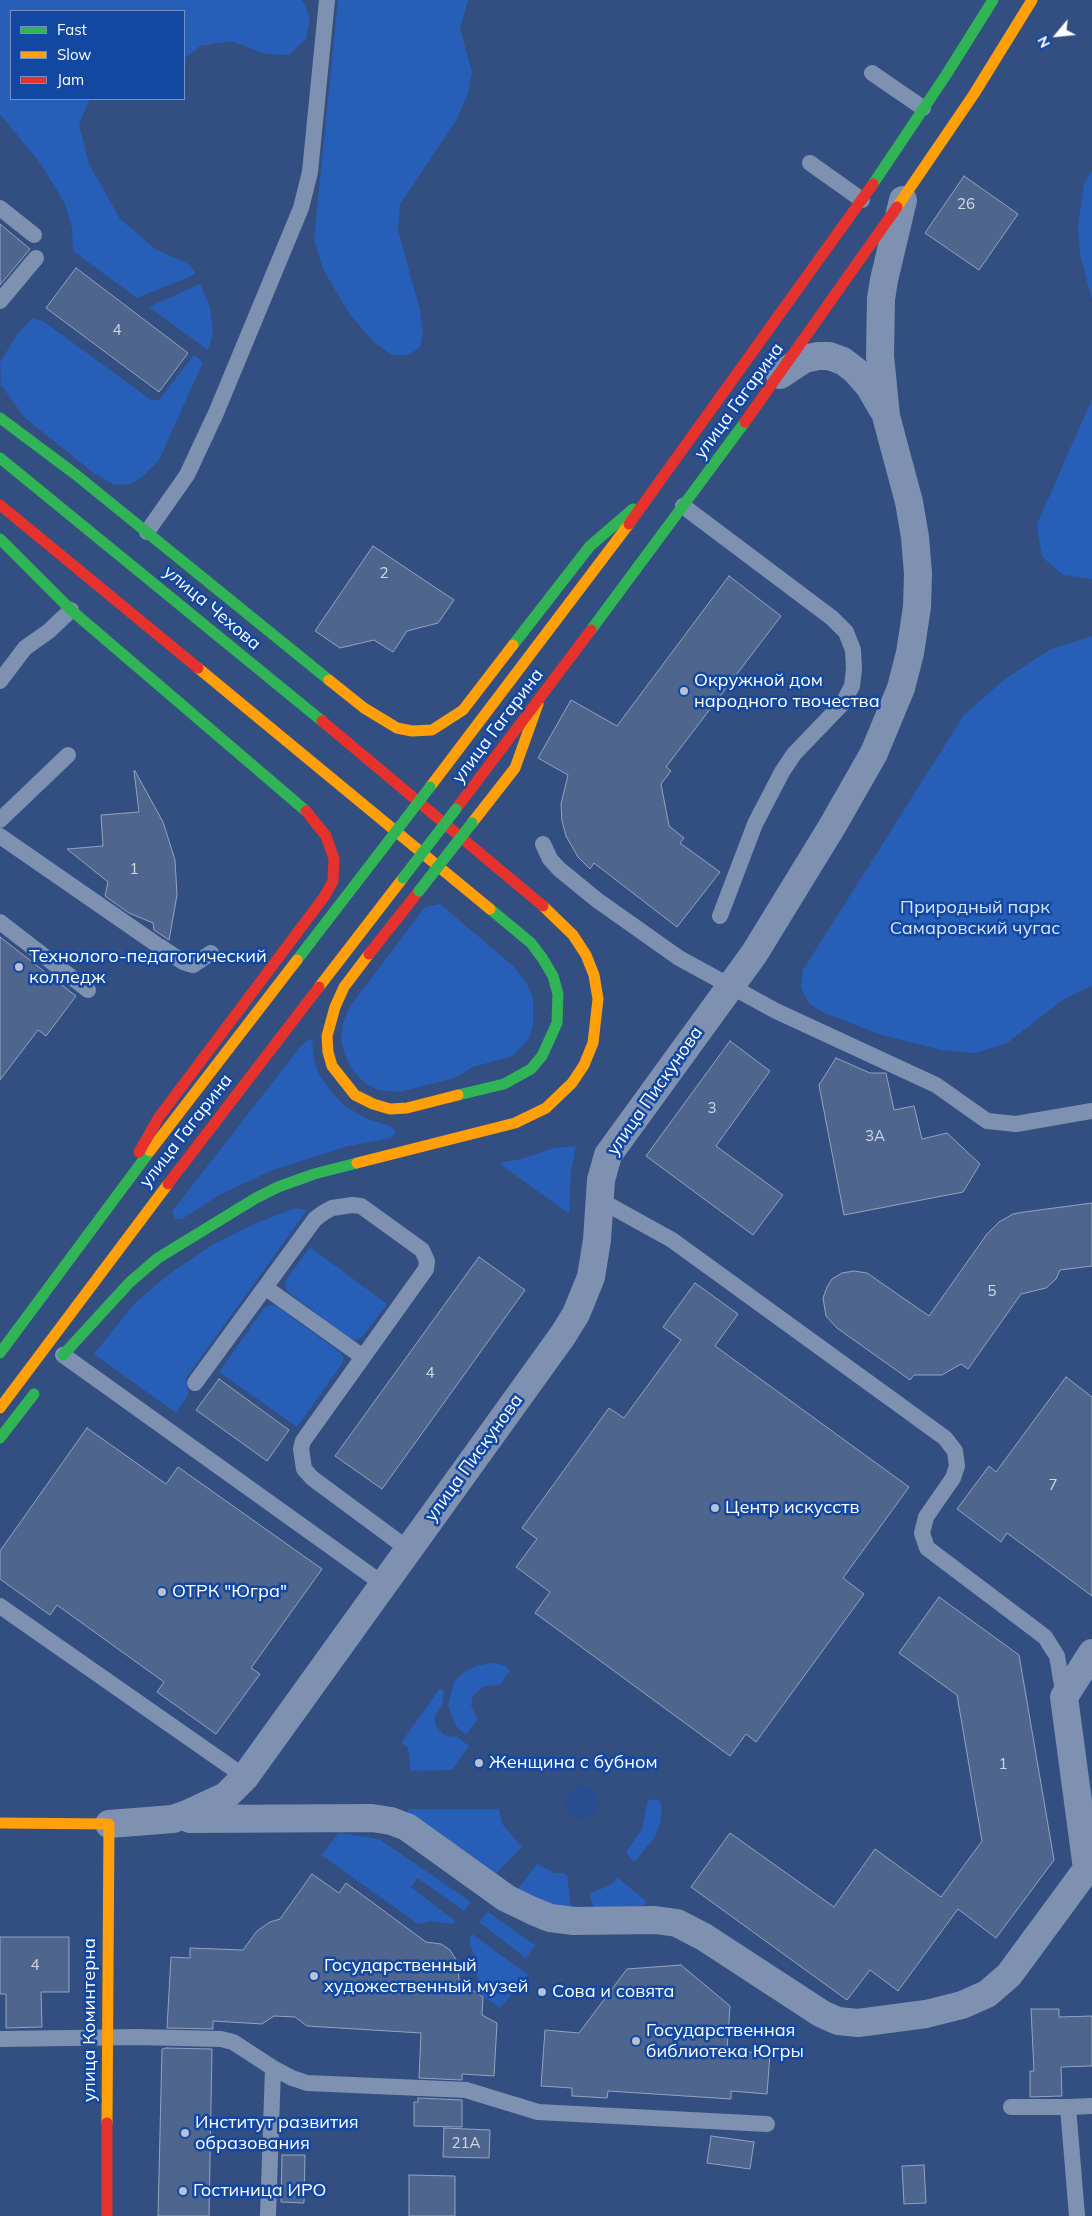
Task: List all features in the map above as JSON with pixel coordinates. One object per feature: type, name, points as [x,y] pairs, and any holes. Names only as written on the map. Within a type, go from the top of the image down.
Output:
[{"type":"main road","name":"улица Гагарина","points":[[0,1353],[110,1204],[656,489],[862,200],[946,75],[993,0]]},
{"type":"main road","name":"улица Гагарина","points":[[0,1408],[137,1224],[538,702],[780,375],[974,94],[1032,0]]},
{"type":"main road","points":[[0,418],[75,474],[364,708],[397,728],[412,731],[432,730],[449,722],[463,710],[590,546],[656,489]]},
{"type":"main road","name":"улица Чехова","points":[[0,458],[401,786],[552,914],[573,935],[582,948],[594,975],[598,999],[593,1043],[584,1064],[558,1098],[546,1108],[531,1117],[509,1125],[314,1174],[278,1187],[235,1209],[158,1258],[130,1282],[59,1360]]},
{"type":"main road","points":[[0,505],[530,943],[543,958],[553,976],[558,994],[557,1023],[542,1056],[531,1069],[504,1084],[416,1106],[390,1109],[373,1104],[355,1095],[342,1081],[332,1066],[328,1052],[327,1036],[335,1007],[389,896]]},
{"type":"main road","points":[[0,539],[71,610],[309,813],[326,836],[334,859],[333,880],[318,906],[159,1117],[110,1204]]},
{"type":"main road","points":[[344,987],[515,768],[522,753],[538,702]]},
{"type":"main road","points":[[244,1029],[287,948]]},
{"type":"main road","points":[[59,1360],[137,1224]]},
{"type":"main road","points":[[0,1420],[39,1384],[0,1438]]},
{"type":"main road","points":[[0,1823],[109,1824]]},
{"type":"main road","name":"улица Коминтерна","points":[[107,2216],[109,1824]]},
{"type":"street","name":"улица Пискунова","points":[[109,1824],[173,1819],[216,1802],[226,1796],[250,1771],[576,1314],[585,1295],[594,1261],[598,1199],[603,1167],[608,1155],[754,954],[858,783],[888,722],[910,653],[917,607],[918,574],[915,537],[909,502],[886,416],[880,356],[881,299],[889,254],[903,199]]},
{"type":"street","name":"улица Пискунова","points":[[780,375],[804,359],[829,356],[842,361],[856,371],[869,386],[886,416]]},
{"type":"street","points":[[173,1819],[283,1817],[372,1818],[391,1821],[407,1827],[506,1898],[533,1912],[550,1918],[574,1921],[655,1920],[677,1923],[704,1937],[822,2014],[838,2021],[858,2023],[926,2014],[962,2005],[987,1994],[1009,1975],[1089,1865],[1064,1697],[1092,1653]]},
{"type":"street","points":[[250,1771],[253,1790],[257,1799],[270,1814],[283,1817]]},
{"type":"lane","points":[[147,532],[187,475],[216,413],[301,208],[310,172],[327,0]]},
{"type":"lane","points":[[872,73],[923,108]]},
{"type":"lane","points":[[810,163],[862,200]]},
{"type":"lane","points":[[0,208],[34,235]]},
{"type":"lane","points":[[0,301],[36,258]]},
{"type":"lane","points":[[683,506],[832,618],[846,632],[853,650],[854,669],[852,686],[842,703],[794,754],[782,772],[755,824],[720,916]]},
{"type":"lane","points":[[0,681],[25,648],[53,628],[71,610]]},
{"type":"lane","points":[[0,820],[68,755]]},
{"type":"lane","points":[[0,836],[183,962],[193,965],[211,952]]},
{"type":"lane","points":[[544,844],[550,859],[559,869],[597,900],[679,958],[776,1011],[936,1085],[987,1120],[1016,1124],[1092,1111]]},
{"type":"lane","points":[[0,922],[88,990]]},
{"type":"lane","points":[[598,1199],[672,1240],[945,1438],[954,1451],[957,1466],[953,1478],[926,1517],[922,1533],[927,1548],[1045,1637],[1057,1656],[1064,1697]]},
{"type":"lane","points":[[195,1383],[315,1220],[323,1213],[332,1208],[352,1205],[369,1210],[422,1250],[427,1261],[426,1269],[303,1441],[301,1459],[304,1469],[312,1478],[408,1549]]},
{"type":"lane","points":[[266,1288],[363,1357]]},
{"type":"lane","points":[[59,1360],[383,1584]]},
{"type":"lane","points":[[0,1606],[250,1771]]},
{"type":"lane","points":[[0,2038],[221,2039],[234,2042],[273,2068],[307,2083],[466,2090],[538,2112],[767,2124]]},
{"type":"lane","points":[[268,2216],[273,2068]]},
{"type":"lane","points":[[1011,2107],[1092,2106]]},
{"type":"lane","points":[[1068,2107],[1077,2216]]},
{"type":"green space","points":[[0,0],[301,0],[310,19],[306,39],[289,55],[265,54],[231,41],[200,46],[185,58],[185,10],[10,10],[10,100],[90,100],[79,124],[89,164],[120,219],[155,249],[190,265],[196,274],[137,298],[73,251],[72,228],[65,204],[41,164],[0,114]]},
{"type":"green space","points":[[338,0],[468,0],[460,28],[472,72],[468,93],[456,121],[400,204],[398,230],[420,310],[423,333],[420,347],[409,355],[392,355],[375,343],[350,315],[323,269],[314,240]]},
{"type":"green space","points":[[1092,171],[1092,300],[1080,254],[1078,226],[1084,184]]},
{"type":"green space","points":[[200,284],[210,307],[213,333],[208,350],[149,307]]},
{"type":"green space","points":[[33,318],[43,321],[151,400],[159,400],[194,355],[203,362],[159,460],[142,477],[130,484],[115,485],[95,474],[24,417],[1,385],[0,362],[18,333]]},
{"type":"green space","points":[[1092,399],[1092,579],[1063,575],[1042,557],[1037,524]]},
{"type":"green space","name":"Природный парк Самаровский чугас","points":[[1092,636],[1092,986],[1064,999],[1007,1043],[975,1053],[941,1050],[882,1035],[822,1012],[809,1003],[801,988],[803,970],[964,715],[1005,679],[1051,649]]},
{"type":"green space","points":[[440,904],[513,966],[526,982],[533,998],[533,1026],[529,1038],[513,1056],[473,1067],[455,1078],[399,1092],[378,1090],[366,1084],[355,1073],[346,1058],[341,1040],[343,1023],[349,1008],[425,907]]},
{"type":"green space","points":[[309,1039],[312,1040],[314,1060],[320,1076],[332,1093],[346,1107],[368,1119],[392,1127],[396,1133],[391,1138],[348,1146],[273,1170],[219,1195],[182,1219],[175,1219],[172,1212],[177,1205],[301,1046]]},
{"type":"green space","points":[[576,1146],[571,1172],[569,1214],[499,1163],[521,1159],[554,1148]]},
{"type":"green space","points":[[296,1208],[307,1210],[186,1378],[188,1395],[176,1413],[94,1354],[135,1303],[168,1275],[212,1245],[256,1223]]},
{"type":"green space","points":[[310,1247],[387,1304],[363,1336],[357,1340],[350,1338],[288,1292],[285,1286],[287,1279]]},
{"type":"green space","points":[[270,1305],[276,1306],[341,1353],[344,1358],[342,1364],[297,1427],[219,1372],[265,1307]]},
{"type":"green space","points":[[492,1663],[503,1665],[510,1670],[500,1685],[484,1686],[473,1696],[471,1706],[478,1719],[466,1735],[456,1726],[448,1706],[454,1682],[463,1673],[476,1666]]},
{"type":"green space","points":[[440,1688],[444,1691],[442,1705],[434,1717],[436,1726],[443,1734],[448,1737],[456,1736],[469,1746],[452,1770],[411,1771],[408,1748],[401,1743]]},
{"type":"green space","points":[[648,1799],[660,1801],[662,1809],[660,1823],[655,1837],[634,1862],[626,1852],[642,1829]]},
{"type":"green space","points":[[408,1809],[499,1809],[502,1824],[522,1847],[494,1876],[408,1813]]},
{"type":"green space","points":[[339,1833],[379,1839],[471,1902],[464,1911],[418,1878],[411,1887],[455,1921],[454,1924],[430,1921],[418,1924],[321,1855]]},
{"type":"green space","points":[[537,1864],[554,1873],[563,1873],[567,1876],[571,1908],[559,1908],[518,1889]]},
{"type":"green space","points":[[618,1878],[646,1901],[644,1906],[594,1908],[590,1898],[591,1893],[612,1884]]},
{"type":"green space","points":[[488,1912],[535,1945],[526,1958],[479,1922]]},
{"type":"green space","points":[[472,1934],[528,1975],[500,2008],[482,1995],[485,1987],[478,1980],[476,1960],[469,1941]]},
{"type":"shaded area","points":[[582,1786],[588,1787],[593,1791],[597,1796],[597,1808],[593,1813],[588,1817],[582,1818],[576,1817],[571,1813],[567,1808],[566,1802],[567,1796],[571,1791],[576,1787]]},
{"type":"building","points":[[964,176],[1018,214],[979,270],[925,233]]},
{"type":"building","points":[[0,224],[30,249],[0,285]]},
{"type":"building","points":[[76,268],[188,353],[159,392],[46,308]]},
{"type":"building","points":[[373,546],[454,600],[438,623],[407,631],[393,652],[374,640],[340,648],[315,631]]},
{"type":"building","name":"Окружной дом народного твочества","points":[[729,576],[781,616],[666,767],[671,771],[661,784],[669,826],[684,838],[680,843],[720,872],[677,927],[594,863],[590,869],[578,857],[566,836],[562,821],[561,804],[568,775],[538,758],[571,700],[617,726]]},
{"type":"building","points":[[134,771],[163,822],[175,860],[177,895],[169,940],[154,930],[153,923],[129,913],[105,896],[108,882],[67,849],[103,846],[101,815],[139,812]]},
{"type":"building","name":"Технолого-педагогический колледж","points":[[0,937],[76,996],[46,1036],[38,1030],[0,1080]]},
{"type":"building","points":[[730,1041],[770,1071],[716,1146],[783,1195],[753,1235],[646,1156]]},
{"type":"building","points":[[836,1058],[870,1073],[886,1073],[894,1110],[914,1106],[922,1139],[947,1133],[980,1164],[963,1192],[844,1215],[819,1085]]},
{"type":"building","points":[[1092,1203],[1092,1266],[1060,1270],[1056,1279],[1046,1288],[1021,1294],[968,1369],[961,1364],[942,1375],[914,1375],[910,1380],[837,1328],[826,1316],[823,1298],[827,1287],[832,1279],[842,1273],[854,1271],[867,1273],[929,1316],[987,1234],[999,1222],[1013,1214]]},
{"type":"building","points":[[479,1257],[525,1290],[382,1489],[335,1456]]},
{"type":"building","name":"Центр искусств","points":[[695,1283],[738,1314],[715,1346],[909,1487],[843,1578],[864,1594],[756,1742],[746,1734],[730,1756],[535,1613],[550,1592],[516,1567],[537,1539],[522,1528],[609,1408],[624,1418],[681,1340],[663,1327]]},
{"type":"building","points":[[1066,1377],[1092,1397],[1092,1596],[1007,1533],[1001,1542],[957,1509],[989,1466],[996,1472]]},
{"type":"building","points":[[219,1379],[289,1430],[267,1461],[196,1410]]},
{"type":"building","name":"ОТРК \"Югра\"","points":[[87,1428],[166,1484],[178,1467],[322,1569],[251,1668],[260,1674],[216,1734],[157,1692],[164,1682],[57,1605],[50,1615],[0,1579],[0,1551]]},
{"type":"building","points":[[939,1597],[1019,1655],[1054,1860],[996,1938],[958,1909],[898,1991],[870,1970],[847,2000],[691,1887],[730,1833],[834,1907],[875,1849],[941,1897],[982,1841],[957,1695],[899,1653]]},
{"type":"building","name":"Государственный художественный музей","points":[[312,1874],[339,1893],[346,1883],[426,1942],[441,1944],[450,1950],[458,1963],[459,1981],[483,1997],[482,2015],[497,2023],[494,2076],[462,2074],[462,2080],[419,2078],[421,2033],[307,2026],[295,2017],[274,2016],[262,2024],[213,2021],[213,2029],[167,2028],[171,1957],[190,1958],[190,1948],[243,1950],[257,1931],[270,1922],[280,1919]]},
{"type":"building","points":[[0,1937],[69,1937],[69,1992],[41,1992],[42,2027],[6,2028],[6,1994],[0,1994]]},
{"type":"building","name":"Государственная библиотека Югры","points":[[681,1965],[730,2006],[727,2050],[770,2054],[767,2094],[731,2091],[731,2099],[608,2091],[607,2098],[572,2096],[572,2088],[541,2086],[545,2030],[579,2033],[627,1969]]},
{"type":"building","points":[[1031,2009],[1059,2009],[1059,2017],[1092,2016],[1092,2066],[1061,2067],[1062,2096],[1030,2097],[1030,2071],[1034,2071]]},
{"type":"building","name":"Институт развития образования","points":[[162,2049],[212,2049],[209,2216],[158,2216]]},
{"type":"building","points":[[418,2098],[462,2100],[462,2127],[414,2126],[414,2102],[418,2102]]},
{"type":"building","points":[[444,2128],[490,2130],[489,2158],[443,2157]]},
{"type":"building","points":[[711,2136],[754,2142],[750,2169],[707,2163]]},
{"type":"building","points":[[282,2155],[305,2155],[304,2203],[281,2202]]},
{"type":"building","points":[[924,2165],[926,2203],[904,2204],[902,2166]]},
{"type":"building","points":[[409,2175],[455,2176],[455,2216],[409,2216]]},
{"type":"traffic: fast","points":[[873,184],[946,75],[993,0]]},
{"type":"traffic: fast","points":[[0,418],[75,474],[329,680]]},
{"type":"traffic: fast","points":[[591,630],[745,422]]},
{"type":"traffic: fast","points":[[0,458],[322,721]]},
{"type":"traffic: fast","points":[[513,645],[590,546],[633,509]]},
{"type":"traffic: fast","points":[[0,539],[71,610],[306,811]]},
{"type":"traffic: fast","points":[[377,856],[430,787]]},
{"type":"traffic: fast","points":[[403,878],[456,809]]},
{"type":"traffic: fast","points":[[419,891],[472,823]]},
{"type":"traffic: fast","points":[[297,960],[377,856]]},
{"type":"traffic: fast","points":[[458,1095],[504,1084],[531,1069],[542,1056],[557,1023],[558,994],[553,976],[531,943],[490,909]]},
{"type":"traffic: fast","points":[[0,1353],[150,1151]]},
{"type":"traffic: fast","points":[[63,1355],[130,1282],[158,1258],[256,1198],[278,1187],[314,1174],[357,1163]]},
{"type":"traffic: fast","points":[[0,1438],[34,1394]]},
{"type":"traffic: slow","points":[[897,207],[974,94],[1032,0]]},
{"type":"traffic: slow","points":[[430,787],[629,524]]},
{"type":"traffic: slow","points":[[329,680],[364,708],[397,728],[412,731],[432,730],[463,710],[513,645]]},
{"type":"traffic: slow","points":[[198,668],[490,909]]},
{"type":"traffic: slow","points":[[472,823],[515,768],[538,704]]},
{"type":"traffic: slow","points":[[319,987],[403,878]]},
{"type":"traffic: slow","points":[[357,1163],[515,1123],[546,1108],[572,1083],[584,1065],[593,1043],[598,999],[594,975],[586,955],[573,935],[543,906]]},
{"type":"traffic: slow","points":[[369,954],[344,987],[335,1007],[327,1036],[328,1052],[332,1066],[355,1095],[373,1104],[390,1109],[407,1108],[458,1095]]},
{"type":"traffic: slow","points":[[150,1151],[297,960]]},
{"type":"traffic: slow","points":[[0,1408],[168,1184]]},
{"type":"traffic: slow","points":[[0,1823],[109,1824],[107,2123]]},
{"type":"traffic: jam","points":[[629,524],[873,184]]},
{"type":"traffic: jam","points":[[745,422],[897,207]]},
{"type":"traffic: jam","points":[[0,505],[198,668]]},
{"type":"traffic: jam","points":[[456,809],[591,630]]},
{"type":"traffic: jam","points":[[322,721],[543,906]]},
{"type":"traffic: jam","points":[[139,1152],[159,1117],[324,897],[333,881],[334,859],[326,836],[306,811]]},
{"type":"traffic: jam","points":[[369,954],[419,891]]},
{"type":"traffic: jam","points":[[168,1184],[319,987]]},
{"type":"traffic: jam","points":[[107,2123],[107,2216]]},
{"type":"place","name":"Окружной дом народного твочества","points":[[684,691]]},
{"type":"place","name":"Технолого-педагогический колледж","points":[[19,967]]},
{"type":"place","name":"Центр искусств","points":[[715,1508]]},
{"type":"place","name":"ОТРК \"Югра\"","points":[[162,1592]]},
{"type":"place","name":"Женщина с бубном","points":[[479,1763]]},
{"type":"place","name":"Государственный художественный музей","points":[[314,1976]]},
{"type":"place","name":"Сова и совята","points":[[542,1992]]},
{"type":"place","name":"Государственная библиотека Югры","points":[[636,2041]]},
{"type":"place","name":"Институт развития образования","points":[[185,2133]]},
{"type":"place","name":"Гостиница ИРО","points":[[183,2191]]}]
